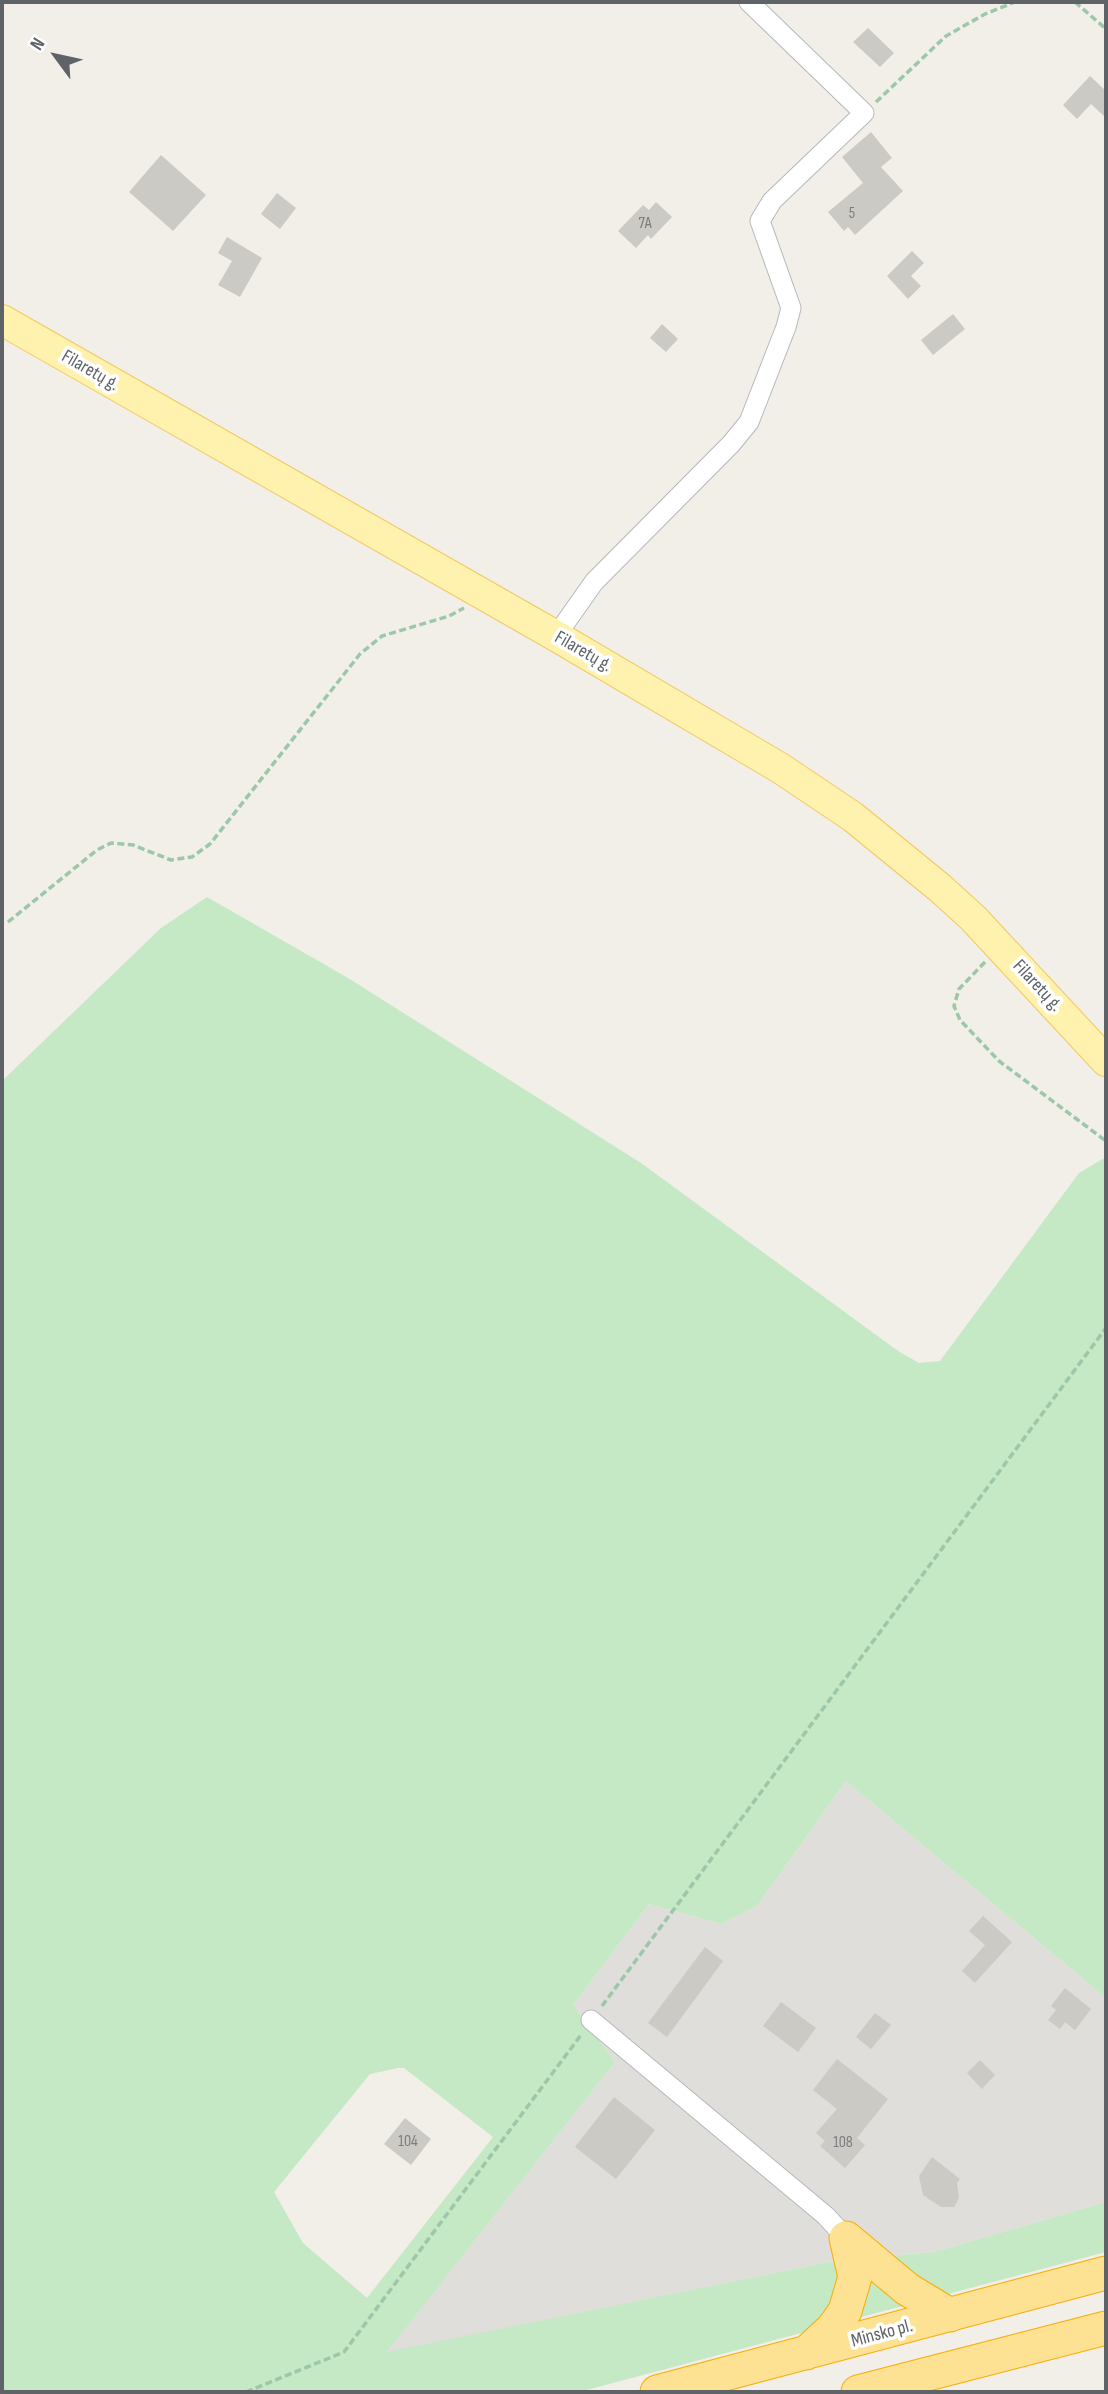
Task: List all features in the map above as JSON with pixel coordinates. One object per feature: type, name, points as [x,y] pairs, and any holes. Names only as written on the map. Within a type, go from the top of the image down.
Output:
[{"type":"highway","points":[[846,2238],[907,2289],[950,2315]]},
{"type":"highway","points":[[805,2354],[833,2328],[845,2311],[855,2277],[846,2238]]},
{"type":"highway","name":"Minsko pl.","points":[[657,2392],[1106,2273]]},
{"type":"highway","points":[[858,2392],[1106,2328]]},
{"type":"main road","name":"Filaretų g.","points":[[2,320],[556,636],[780,768],[853,817],[940,888],[1001,946],[1106,1061]]},
{"type":"street","points":[[556,636],[594,582],[731,444],[749,422],[791,308],[760,221],[772,201],[864,113],[749,2]]},
{"type":"street","points":[[591,2020],[826,2216],[846,2238]]},
{"type":"path","points":[[864,113],[946,36],[985,14],[1014,2]]},
{"type":"path","points":[[1075,2],[1106,29]]},
{"type":"path","points":[[8,922],[97,850],[111,843],[133,845],[172,860],[192,857],[210,844],[360,654],[382,636],[463,610],[481,593]]},
{"type":"path","points":[[1001,946],[959,989],[954,1006],[960,1020],[999,1060],[1106,1141]]},
{"type":"path","points":[[246,2392],[344,2352],[1106,1328]]},
{"type":"shaded area","points":[[846,1781],[1106,1998],[1106,2202],[934,2252],[833,2261],[386,2353],[615,2062],[573,2005],[649,1904],[721,1924],[757,1906]]},
{"type":"green space","points":[[207,897],[348,978],[641,1163],[898,1351],[919,1363],[940,1361],[1079,1173],[1106,1157],[1106,1998],[846,1781],[757,1906],[721,1924],[649,1904],[573,2005],[615,2062],[387,2352],[833,2261],[934,2252],[1106,2202],[1106,2252],[579,2392],[2,2392],[2,1081],[161,928]],"holes":[[[404,2068],[493,2137],[367,2298],[303,2243],[274,2192],[370,2074]]]},
{"type":"building","points":[[868,28],[894,53],[880,67],[853,42]]},
{"type":"building","points":[[1090,76],[1106,91],[1106,118],[1091,104],[1077,119],[1063,105]]},
{"type":"building","points":[[871,132],[892,158],[881,167],[903,191],[855,235],[848,227],[844,231],[828,212],[863,183],[842,157]]},
{"type":"building","points":[[161,155],[206,195],[173,231],[129,192]]},
{"type":"building","points":[[277,193],[296,208],[280,229],[261,214]]},
{"type":"building","points":[[656,202],[672,217],[651,239],[648,235],[636,248],[618,231],[643,205],[649,210]]},
{"type":"building","points":[[227,237],[262,258],[240,297],[218,285],[232,261],[218,253]]},
{"type":"building","points":[[912,251],[924,263],[911,276],[921,286],[908,299],[887,276]]},
{"type":"building","points":[[953,314],[965,329],[933,355],[921,340]]},
{"type":"building","points":[[662,324],[678,339],[666,352],[650,338]]},
{"type":"building","points":[[983,1916],[1012,1942],[975,1983],[962,1971],[985,1945],[969,1931]]},
{"type":"building","points":[[705,1947],[723,1961],[667,2037],[648,2023]]},
{"type":"building","points":[[1065,1988],[1091,2009],[1075,2030],[1065,2022],[1060,2029],[1048,2020],[1056,2010],[1051,2006]]},
{"type":"building","points":[[781,2002],[816,2028],[798,2052],[763,2026]]},
{"type":"building","points":[[875,2013],[891,2025],[871,2049],[856,2037]]},
{"type":"building","points":[[837,2059],[888,2099],[857,2138],[865,2145],[845,2168],[820,2146],[825,2141],[816,2133],[837,2109],[813,2090]]},
{"type":"building","points":[[980,2060],[995,2075],[982,2089],[967,2073]]},
{"type":"building","points":[[614,2097],[655,2130],[616,2179],[575,2147]]},
{"type":"building","points":[[405,2118],[431,2139],[411,2165],[384,2144]]},
{"type":"building","points":[[932,2157],[960,2179],[957,2183],[959,2198],[954,2207],[941,2207],[923,2195],[919,2176]]}]
